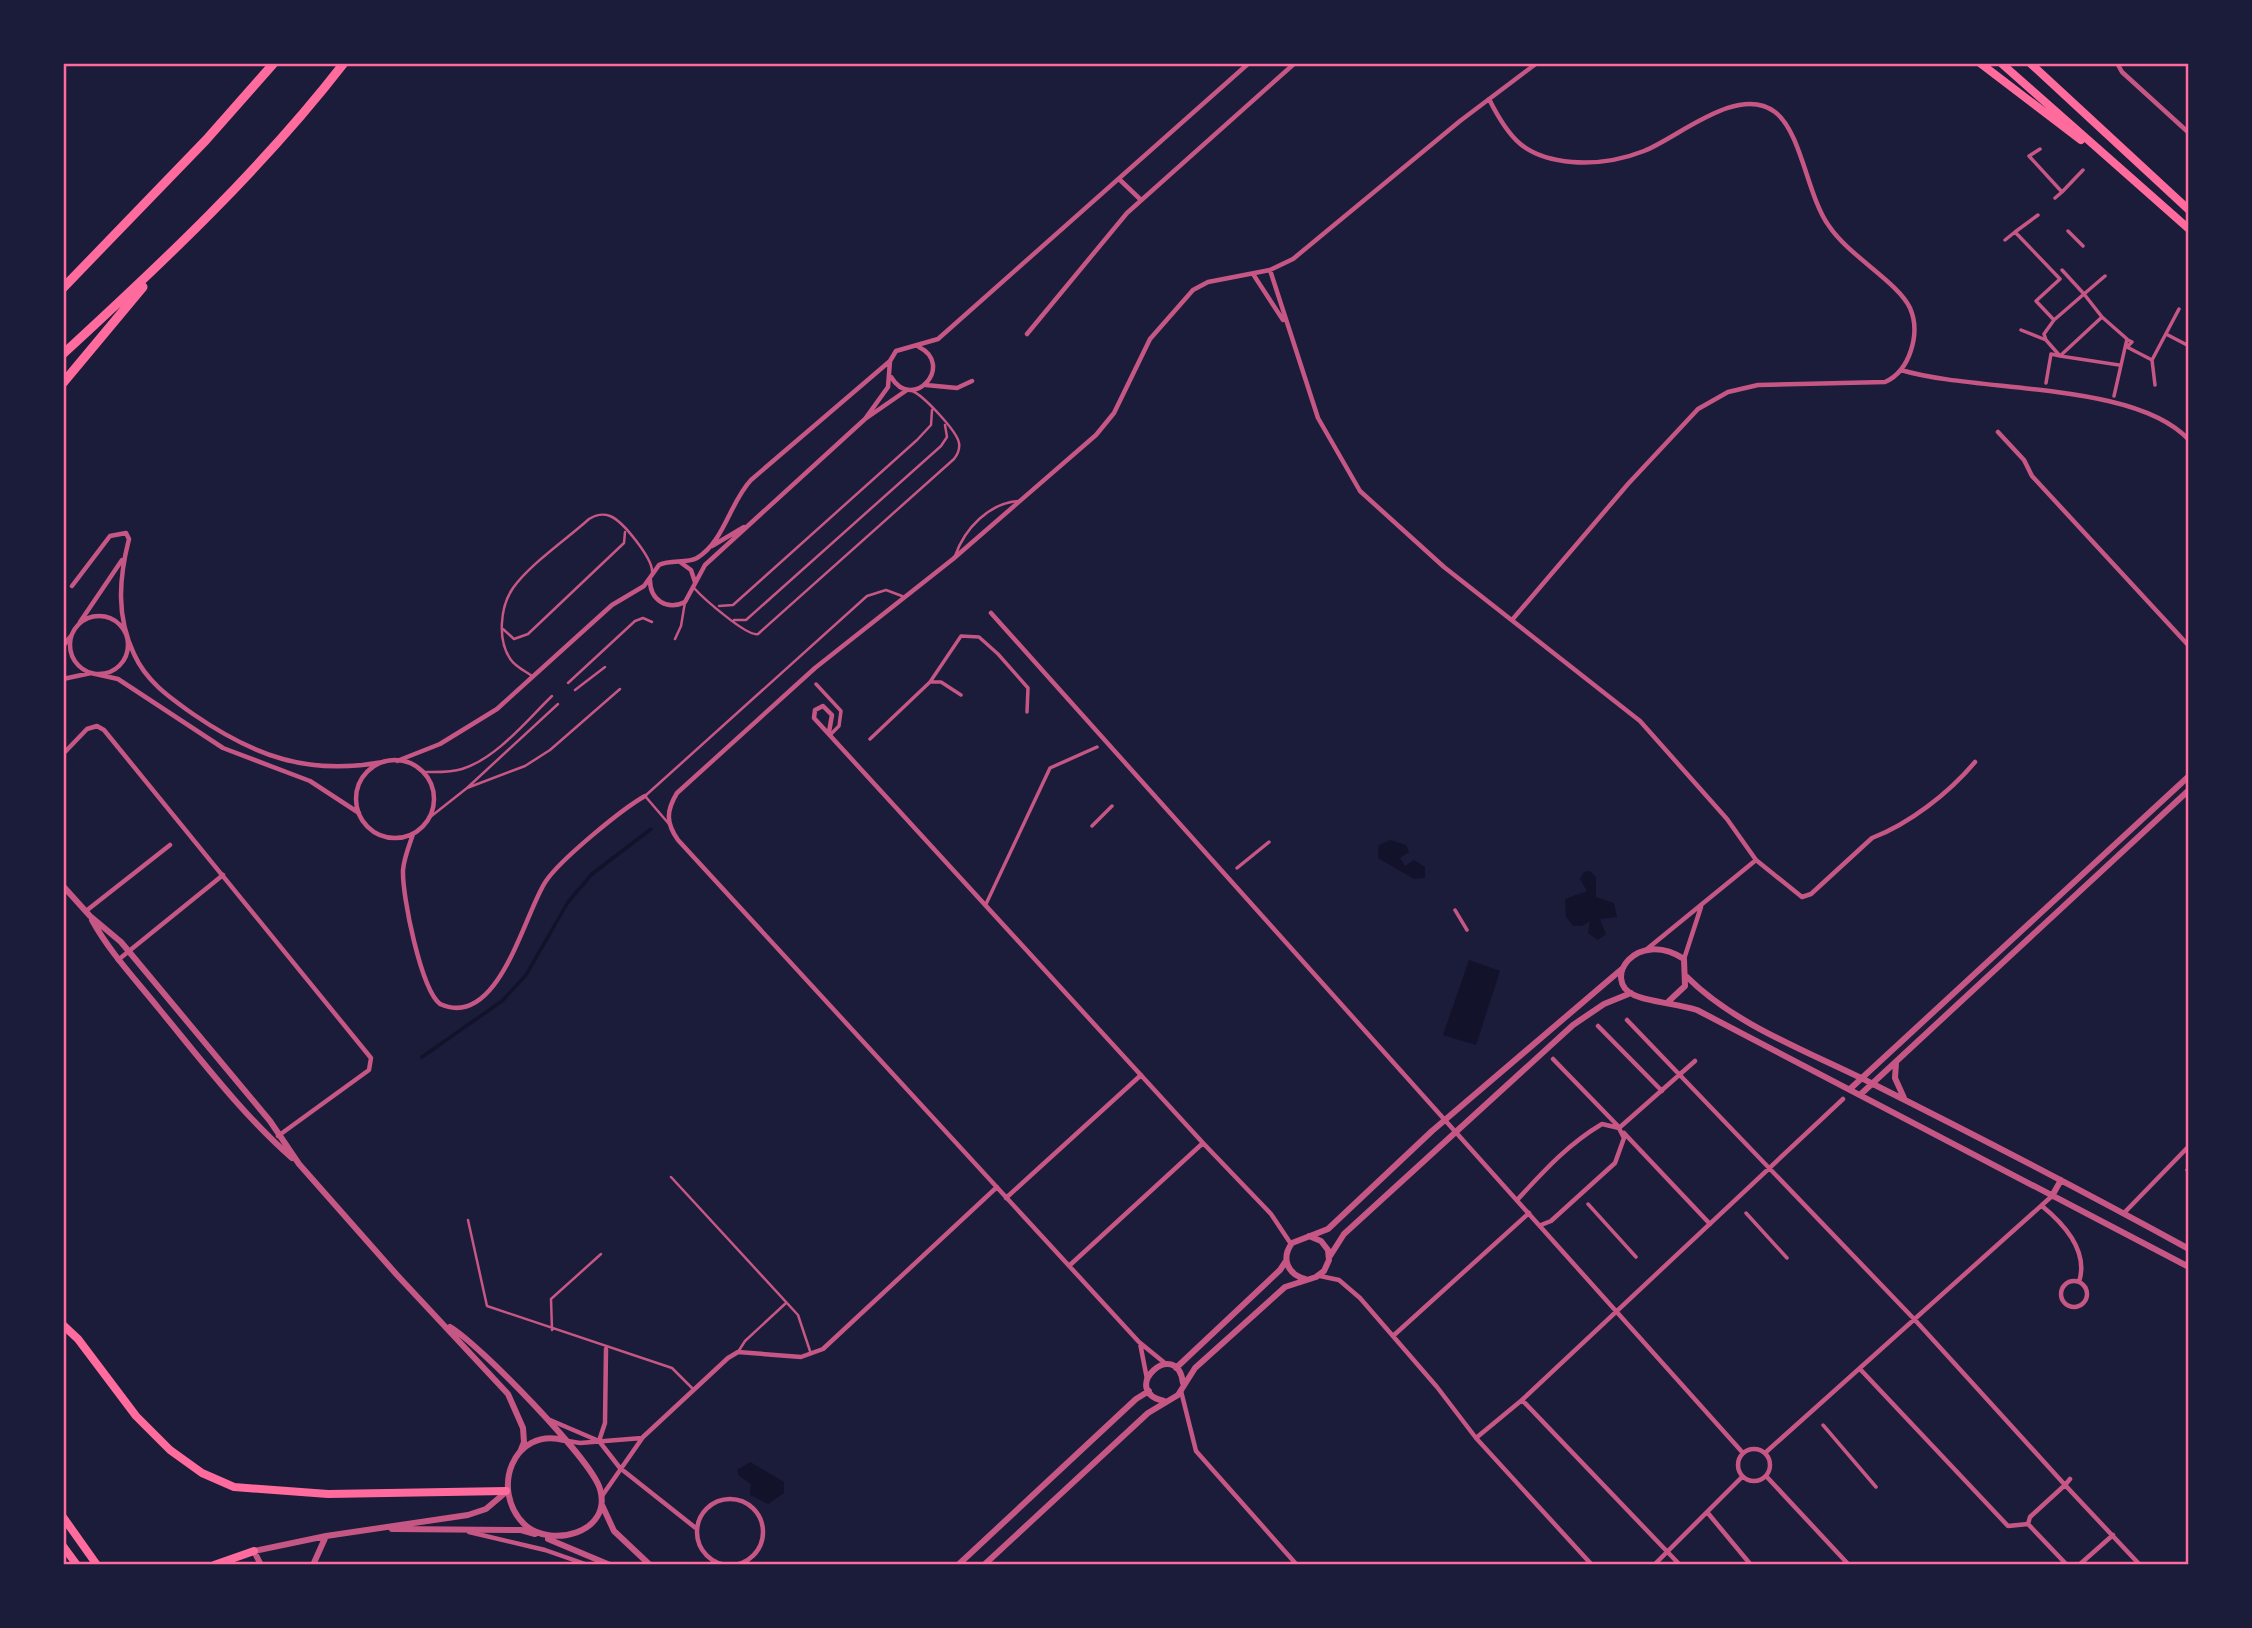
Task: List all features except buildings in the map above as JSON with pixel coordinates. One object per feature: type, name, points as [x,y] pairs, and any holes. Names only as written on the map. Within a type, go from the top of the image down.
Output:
[{"type":"highway","points":[[63,288],[256,86],[272,63]]},
{"type":"highway","points":[[63,383],[163,262],[295,122],[344,63]]},
{"type":"highway","points":[[1980,63],[2136,183]]},
{"type":"highway","points":[[2001,63],[2189,229]]},
{"type":"highway","points":[[2023,63],[2076,107]]},
{"type":"highway","points":[[2030,63],[2189,210]]},
{"type":"highway","points":[[63,354],[163,262]]},
{"type":"highway","points":[[63,1325],[78,1339],[136,1416],[170,1450],[202,1473],[234,1487],[328,1494],[506,1491]]},
{"type":"highway","points":[[63,1517],[97,1565]]},
{"type":"highway","points":[[63,1546],[77,1565]]},
{"type":"highway","points":[[214,1565],[254,1551]]},
{"type":"street","points":[[706,550],[715,539],[736,498],[751,480],[890,362],[901,348],[938,339],[1249,63]]},
{"type":"street","points":[[1027,334],[1127,213],[1295,63]]},
{"type":"street","points":[[1176,1368],[1166,1364],[1139,1342],[677,840],[668,824],[668,813],[677,793],[814,668],[902,596],[953,559],[1022,501],[1110,420],[1150,339],[1193,290],[1208,282],[1270,270],[1303,251],[1460,121],[1537,63]]},
{"type":"street","points":[[2117,63],[2122,72],[2189,133]]},
{"type":"street","points":[[1489,99],[1504,130],[1520,145],[1556,160],[1581,162],[1612,161],[1646,150],[1743,103],[1773,110],[1792,135],[1824,220],[1846,249],[1899,291],[1913,314],[1912,347],[1894,378],[1875,384],[1779,384],[1739,388],[1698,409],[1628,484],[1512,620]]},
{"type":"street","points":[[2040,149],[2029,156],[2062,192]]},
{"type":"street","points":[[2055,198],[2082,170]]},
{"type":"street","points":[[1119,179],[1141,200]]},
{"type":"street","points":[[2005,240],[2038,215]]},
{"type":"street","points":[[2068,231],[2083,246]]},
{"type":"street","points":[[2015,232],[2060,279]]},
{"type":"street","points":[[1270,270],[1285,324],[1318,418],[1360,491],[1402,532],[1616,700],[1659,738],[1727,818],[1756,860],[1802,897],[1809,896],[1872,838],[1885,834],[1943,793],[1976,762]]},
{"type":"street","points":[[2054,320],[2036,301],[2060,279],[2063,272],[2102,317],[2132,342],[2127,347],[2152,360]]},
{"type":"street","points":[[1253,274],[1285,324]]},
{"type":"street","points":[[2060,356],[2044,334],[2054,320],[2105,276]]},
{"type":"street","points":[[2155,385],[2152,360],[2179,309]]},
{"type":"street","points":[[2060,356],[2102,317]]},
{"type":"street","points":[[2021,330],[2046,340]]},
{"type":"street","points":[[2165,334],[2189,346]]},
{"type":"street","points":[[2114,396],[2127,340]]},
{"type":"street","points":[[914,346],[929,354],[934,365],[932,376],[925,386]]},
{"type":"street","points":[[2046,383],[2051,354],[2120,365]]},
{"type":"street","points":[[651,575],[650,589],[657,600],[674,606],[685,602],[703,568],[865,419],[886,391],[890,362]]},
{"type":"street","points":[[1901,370],[1926,377],[2002,384],[2131,407],[2161,420],[2189,440]]},
{"type":"street","points":[[890,377],[899,387],[910,390]]},
{"type":"street","points":[[865,419],[910,390],[925,386],[957,388],[972,381]]},
{"type":"street","points":[[1998,432],[2024,460],[2032,476],[2189,646]]},
{"type":"street","points":[[397,761],[440,744],[482,720],[612,605],[641,588],[659,565],[694,559],[751,523]]},
{"type":"street","points":[[63,679],[109,672],[121,664],[128,650],[121,598],[123,558],[129,536],[118,532],[110,536],[72,586]]},
{"type":"street","points":[[63,646],[123,558]]},
{"type":"street","points":[[676,561],[687,566],[695,585]]},
{"type":"street","points":[[991,613],[1743,1453]]},
{"type":"street","points":[[359,813],[310,781],[223,748],[130,685],[83,669],[74,659],[71,645],[76,629],[88,619],[103,617],[118,624],[127,636],[142,668],[160,690],[228,738],[282,760],[309,766],[351,767],[397,761],[411,764],[423,772],[434,792],[429,818],[413,834],[404,867],[405,893],[429,992],[437,1001],[448,1007],[467,1005],[502,975],[548,878],[645,796]]},
{"type":"street","points":[[870,739],[930,682],[961,636],[979,637],[1028,688],[1027,712]]},
{"type":"street","points":[[930,682],[941,682],[961,695]]},
{"type":"street","points":[[816,684],[841,711],[839,726],[830,733]]},
{"type":"street","points":[[830,733],[832,715],[823,706],[815,710],[814,718],[1271,1214],[1291,1244]]},
{"type":"street","points":[[63,754],[94,726],[104,730],[360,1044],[372,1063],[369,1070],[271,1140]]},
{"type":"street","points":[[986,904],[1050,768],[1097,747]]},
{"type":"street","points":[[383,762],[370,769],[359,785],[356,799],[359,813],[366,825],[381,835],[397,838],[413,834]]},
{"type":"street","points":[[1850,1089],[2189,776]]},
{"type":"street","points":[[1861,1094],[2189,790]]},
{"type":"street","points":[[1092,826],[1112,806]]},
{"type":"street","points":[[1237,868],[1269,842]]},
{"type":"street","points":[[88,914],[170,845]]},
{"type":"street","points":[[1176,1368],[1280,1270],[1291,1244],[1328,1229],[1446,1119],[1623,968],[1635,953],[1647,948],[1701,907],[1756,860]]},
{"type":"street","points":[[118,960],[223,875]]},
{"type":"street","points":[[63,886],[88,914],[129,951],[195,1028],[280,1135],[299,1164],[415,1296],[445,1324],[512,1399],[523,1428],[524,1442],[509,1471],[506,1491],[513,1510],[532,1531],[610,1565]]},
{"type":"street","points":[[1669,1001],[1685,986],[1687,977],[1684,959],[1701,907]]},
{"type":"street","points":[[1455,910],[1467,930]]},
{"type":"street","points":[[88,914],[118,960],[271,1140],[299,1164]]},
{"type":"street","points":[[1647,948],[1666,950],[1684,959]]},
{"type":"street","points":[[1623,968],[1625,987],[1631,993]]},
{"type":"street","points":[[1687,977],[1720,1004],[2189,1249]]},
{"type":"street","points":[[1319,1276],[1343,1234],[1456,1130],[1573,1026],[1604,1003],[1631,993],[1697,1010],[2189,1267]]},
{"type":"street","points":[[1627,1020],[1914,1320],[2140,1565]]},
{"type":"street","points":[[1598,1026],[1662,1091]]},
{"type":"street","points":[[183,1037],[195,1028]]},
{"type":"street","points":[[1553,1059],[1710,1224]]},
{"type":"street","points":[[1897,1059],[1895,1078],[1905,1100]]},
{"type":"street","points":[[1619,1128],[1695,1061]]},
{"type":"street","points":[[1006,1198],[1141,1075]]},
{"type":"street","points":[[1476,1438],[1522,1401],[1843,1099]]},
{"type":"street","points":[[1518,1199],[1556,1157],[1582,1137],[1602,1124],[1619,1128]]},
{"type":"street","points":[[1541,1225],[1551,1222],[1615,1163],[1624,1138],[1619,1128]]},
{"type":"street","points":[[1070,1265],[1203,1143]]},
{"type":"street","points":[[2115,1229],[2124,1213],[2189,1146]]},
{"type":"street","points":[[1765,1453],[2042,1206],[2052,1196],[2061,1180]]},
{"type":"street","points":[[369,1529],[468,1532],[521,1530],[542,1536],[565,1537],[586,1528],[598,1512],[602,1497],[620,1468],[643,1437],[738,1352],[801,1357],[823,1349],[997,1187]]},
{"type":"street","points":[[1588,1204],[1636,1257]]},
{"type":"street","points":[[2042,1206],[2062,1224],[2078,1250],[2079,1282],[2087,1291],[2086,1300],[2080,1306],[2068,1306],[2061,1298],[2062,1287],[2068,1282],[2079,1282]]},
{"type":"street","points":[[1393,1336],[1529,1213]]},
{"type":"street","points":[[1746,1213],[1787,1258]]},
{"type":"street","points":[[1309,1236],[1322,1242],[1329,1257]]},
{"type":"street","points":[[1286,1261],[1294,1274],[1308,1279]]},
{"type":"street","points":[[984,1565],[1147,1413],[1164,1401],[1175,1398],[1195,1368],[1285,1287],[1319,1276],[1334,1277],[1346,1284],[1393,1336],[1476,1438],[1592,1565]]},
{"type":"street","points":[[1230,1317],[1240,1328]]},
{"type":"street","points":[[445,1324],[474,1344],[564,1440],[592,1473],[602,1497],[604,1514],[614,1531],[650,1565]]},
{"type":"street","points":[[1139,1342],[1149,1391],[1155,1398],[1164,1401]]},
{"type":"street","points":[[599,1441],[605,1423],[606,1349]]},
{"type":"street","points":[[1147,1381],[1155,1367],[1166,1364]]},
{"type":"street","points":[[1176,1368],[1190,1436],[1205,1465],[1297,1565]]},
{"type":"street","points":[[1860,1369],[2008,1526],[2028,1524]]},
{"type":"street","points":[[958,1565],[1136,1399],[1149,1391]]},
{"type":"street","points":[[1175,1398],[1182,1403]]},
{"type":"street","points":[[1522,1401],[1681,1565]]},
{"type":"street","points":[[541,1414],[563,1428],[599,1441],[620,1468],[697,1529],[703,1551],[710,1558],[728,1565],[738,1563],[753,1555],[763,1532],[756,1512],[749,1505],[729,1499],[710,1505],[697,1529]]},
{"type":"street","points":[[1823,1425],[1876,1487]]},
{"type":"street","points":[[520,1452],[541,1441],[599,1441],[643,1437]]},
{"type":"street","points":[[1757,1449],[1765,1453],[1770,1465],[1766,1476],[1755,1481],[1742,1477],[1738,1464],[1743,1453],[1757,1449]]},
{"type":"street","points":[[1766,1476],[1849,1565]]},
{"type":"street","points":[[1654,1565],[1742,1477]]},
{"type":"street","points":[[2028,1524],[2030,1517],[2070,1479]]},
{"type":"street","points":[[261,1565],[254,1551],[326,1536],[468,1515],[486,1509],[506,1491]]},
{"type":"street","points":[[1707,1512],[1751,1565]]},
{"type":"street","points":[[2028,1524],[2067,1565]]},
{"type":"street","points":[[468,1532],[545,1550],[588,1565]]},
{"type":"street","points":[[2079,1565],[2113,1535]]},
{"type":"street","points":[[313,1565],[326,1536]]},
{"type":"lane","points":[[695,585],[749,635],[758,634],[954,459],[959,450],[958,439],[923,396],[910,390]]},
{"type":"lane","points":[[715,606],[733,605],[917,440],[932,424],[931,407]]},
{"type":"lane","points":[[731,618],[739,622],[746,620],[941,446],[947,437],[944,422]]},
{"type":"lane","points":[[953,559],[962,535],[970,528],[1001,502],[1022,501]]},
{"type":"lane","points":[[532,676],[509,658],[503,641],[502,625],[514,587],[589,519],[606,514],[623,528],[651,559],[651,575]]},
{"type":"lane","points":[[502,625],[511,639],[524,636],[624,543],[623,528]]},
{"type":"lane","points":[[668,824],[645,796],[867,596],[886,590],[902,596]]},
{"type":"lane","points":[[675,639],[681,626],[685,602]]},
{"type":"lane","points":[[568,683],[635,621],[643,618],[652,622]]},
{"type":"lane","points":[[575,690],[605,667]]},
{"type":"lane","points":[[467,788],[525,766],[550,750],[620,689]]},
{"type":"lane","points":[[423,772],[460,769],[474,764],[490,753],[552,696]]},
{"type":"lane","points":[[429,818],[467,788],[558,704]]},
{"type":"lane","points":[[671,1177],[798,1315],[811,1354]]},
{"type":"lane","points":[[468,1220],[487,1306],[606,1349],[672,1368],[694,1390]]},
{"type":"lane","points":[[552,1330],[551,1299],[601,1254]]},
{"type":"lane","points":[[738,1352],[745,1340],[786,1303]]},
{"type":"shaded area","points":[[1390,840],[1406,845],[1409,852],[1400,858],[1405,866],[1414,860],[1425,867],[1425,878],[1414,879],[1378,858],[1379,845]]},
{"type":"shaded area","points":[[1590,871],[1596,877],[1596,897],[1614,903],[1617,917],[1600,919],[1606,934],[1598,940],[1588,933],[1590,921],[1582,926],[1573,926],[1566,917],[1565,899],[1587,891],[1580,879],[1584,872]]},
{"type":"shaded area","points":[[1469,960],[1500,971],[1476,1045],[1443,1035]]},
{"type":"shaded area","points":[[750,1462],[784,1482],[784,1493],[768,1504],[750,1495],[751,1484],[739,1476],[737,1470]]},
{"type":"waterway","points":[[422,1057],[502,1001],[526,975],[568,902],[592,874],[651,829]]}]
